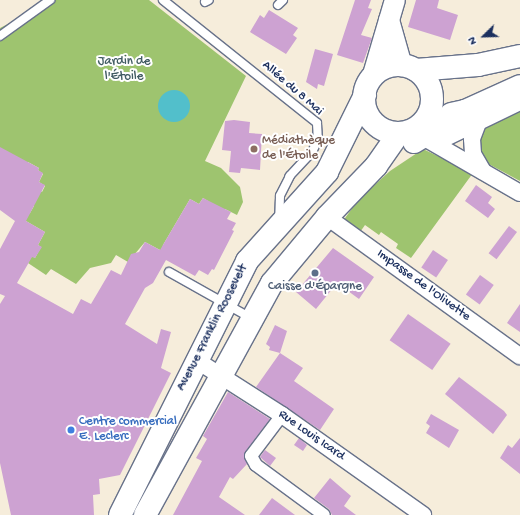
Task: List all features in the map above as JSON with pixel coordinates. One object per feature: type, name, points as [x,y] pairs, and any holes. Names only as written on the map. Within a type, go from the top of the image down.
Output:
[{"type":"main road","points":[[428,133],[411,131],[399,133],[388,132],[370,117],[365,107],[368,87],[391,66],[409,68],[478,65],[520,56]]},
{"type":"main road","points":[[409,68],[424,78],[432,98],[428,133]]},
{"type":"main road","points":[[376,166],[428,133],[472,117],[520,86]]},
{"type":"main road","name":"Avenue Franklin Roosevelt","points":[[120,515],[196,360],[247,261],[327,172],[368,87]]},
{"type":"main road","name":"Avenue Franklin Roosevelt","points":[[145,515],[220,374],[272,283],[327,217],[376,166],[399,133]]},
{"type":"main road","points":[[210,334],[235,348]]},
{"type":"street","name":"Avenue Franklin Roosevelt","points":[[368,87],[395,0]]},
{"type":"street","points":[[389,20],[409,68]]},
{"type":"street","points":[[484,172],[473,154],[472,117],[520,102]]},
{"type":"street","points":[[428,133],[484,172],[520,193]]},
{"type":"street","name":"Impasse de l'Olivette","points":[[327,217],[520,356]]},
{"type":"street","name":"Rue Louis Icard","points":[[196,360],[282,415],[423,515]]},
{"type":"street","points":[[282,415],[251,456],[256,465],[324,515]]},
{"type":"lane","points":[[0,36],[50,0]]},
{"type":"lane","name":"Allée du 8 Mai","points":[[163,0],[317,123],[318,140],[312,152],[290,176],[280,196],[278,226]]},
{"type":"lane","points":[[170,272],[252,318]]},
{"type":"green space","name":"Jardin de l'Étoile","points":[[55,0],[149,0],[246,76],[205,161],[221,168],[240,187],[243,202],[237,215],[225,209],[223,211],[207,203],[208,201],[203,198],[199,204],[190,199],[163,245],[162,251],[145,242],[128,262],[116,255],[111,263],[90,268],[76,284],[51,269],[46,275],[28,263],[32,256],[35,258],[41,247],[38,245],[45,232],[19,217],[30,213],[34,206],[31,204],[39,190],[42,192],[45,186],[39,182],[43,174],[38,170],[39,168],[28,162],[26,164],[0,148],[0,28]]},
{"type":"green space","points":[[520,111],[520,181],[483,161],[476,133]]},
{"type":"green space","points":[[423,149],[473,173],[411,258],[396,248],[398,244],[381,232],[379,235],[365,225],[358,235],[343,221],[358,200],[390,171]]},
{"type":"water","points":[[171,90],[177,90],[186,94],[190,106],[186,118],[177,122],[171,122],[162,118],[158,109],[158,103],[162,94]]},
{"type":"building","points":[[355,0],[371,0],[368,8],[372,9],[361,35],[372,38],[363,63],[337,55]]},
{"type":"building","points":[[416,0],[439,0],[437,8],[458,15],[450,40],[408,27]]},
{"type":"building","points":[[269,10],[298,28],[293,35],[297,38],[286,54],[250,32],[260,15],[264,18]]},
{"type":"building","points":[[315,49],[333,54],[324,86],[318,84],[317,89],[306,82]]},
{"type":"building","points":[[234,120],[250,122],[249,133],[262,134],[260,170],[241,168],[240,173],[229,172],[231,151],[222,150],[225,121]]},
{"type":"building","points":[[0,147],[39,168],[38,170],[43,173],[39,182],[45,185],[26,221],[45,232],[38,245],[42,247],[35,258],[32,257],[17,283],[73,314],[81,299],[91,304],[111,270],[121,275],[131,254],[139,252],[145,242],[160,250],[190,199],[199,204],[203,198],[231,212],[227,219],[236,223],[232,230],[234,231],[214,270],[212,269],[208,275],[199,270],[195,276],[166,260],[153,283],[145,288],[125,324],[157,344],[161,329],[171,332],[161,368],[171,373],[120,475],[99,479],[100,494],[93,495],[94,515],[11,515],[0,463],[0,304],[5,296],[0,294],[0,249],[15,221],[0,210]]},
{"type":"building","points":[[476,185],[492,197],[488,203],[495,209],[488,218],[465,201]]},
{"type":"building","points":[[509,226],[517,232],[497,259],[489,253]]},
{"type":"building","points":[[333,248],[374,277],[359,299],[337,283],[316,309],[296,292]]},
{"type":"building","points":[[433,250],[448,260],[436,277],[421,267]]},
{"type":"building","points":[[480,275],[494,285],[480,304],[466,294]]},
{"type":"building","points":[[520,304],[520,332],[507,323]]},
{"type":"building","points":[[408,314],[451,344],[432,370],[390,340]]},
{"type":"building","points":[[275,325],[287,331],[280,353],[269,350],[270,347],[266,344]]},
{"type":"building","points":[[280,353],[303,368],[294,381],[334,409],[320,430],[256,387]]},
{"type":"building","points":[[459,377],[504,411],[507,415],[493,434],[445,394]]},
{"type":"building","points":[[228,392],[270,419],[245,452],[247,464],[233,479],[230,477],[219,497],[245,515],[173,515],[202,461],[196,458],[207,439],[203,436]]},
{"type":"building","points":[[431,414],[459,430],[449,448],[426,433],[430,426],[426,423]]},
{"type":"building","points":[[299,438],[307,445],[303,451],[294,445]]},
{"type":"building","points":[[520,438],[520,474],[500,458],[508,445],[512,448]]},
{"type":"building","points":[[265,450],[276,458],[270,466],[260,457]]},
{"type":"building","points":[[330,478],[351,496],[344,506],[356,515],[332,515],[329,509],[314,498]]},
{"type":"building","points":[[272,498],[295,515],[259,515]]},
{"type":"place","name":"Médiathèque de l'Étoile","points":[[254,149]]},
{"type":"place","name":"Caisse d'Épargne","points":[[315,273]]},
{"type":"place","name":"Centre commercial E. Leclerc","points":[[71,430]]}]
